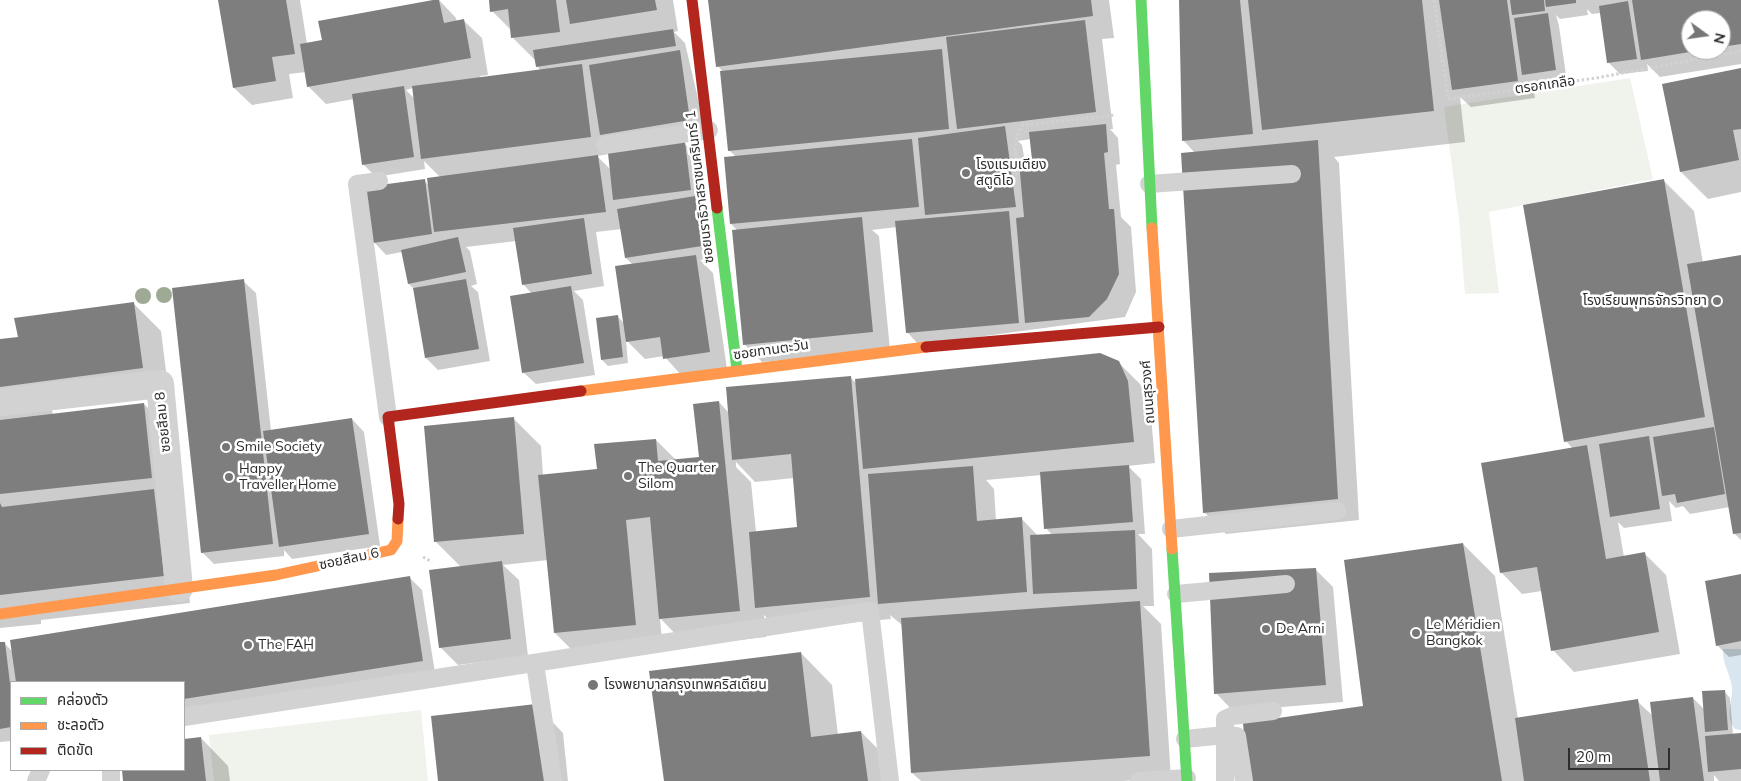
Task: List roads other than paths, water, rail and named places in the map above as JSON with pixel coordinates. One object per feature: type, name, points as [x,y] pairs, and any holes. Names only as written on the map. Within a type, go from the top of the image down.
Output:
[{"type":"street","name":"ซอยนราธิวาสราชนครินทร์ 1","points":[[692,0],[737,370]]},
{"type":"street","name":"ถนนสุรวงศ์","points":[[1141,0],[1149,184],[1187,779]]},
{"type":"street","name":"ซอยทานตะวัน","points":[[388,417],[892,350],[1159,327]]},
{"type":"street","name":"ซอยสีลม 8","points":[[0,402],[160,384],[179,588]]},
{"type":"street","name":"ซอยสีลม 6","points":[[0,614],[276,575],[391,550],[397,541],[398,504],[388,417]]},
{"type":"lane","points":[[605,145],[709,130]]},
{"type":"lane","points":[[1149,184],[1292,174]]},
{"type":"lane","name":"ซอยสีลม 6","points":[[379,181],[357,184],[388,417]]},
{"type":"lane","points":[[1171,529],[1337,511]]},
{"type":"lane","points":[[1176,594],[1286,584]]},
{"type":"lane","points":[[185,717],[870,611],[890,781]]},
{"type":"lane","points":[[536,664],[553,781]]},
{"type":"lane","points":[[1225,781],[1226,718],[1273,711]]},
{"type":"lane","points":[[1185,739],[1225,734],[1238,737],[1244,781]]},
{"type":"lane","points":[[1139,781],[1187,779]]},
{"type":"place","name":"โรงแรมเตียง สตูดิโอ","points":[[966,173]]},
{"type":"place","name":"โรงเรียนพุทธจักรวิทยา","points":[[1717,301]]},
{"type":"place","name":"Smile Society","points":[[226,447]]},
{"type":"place","name":"The Quarter Silom","points":[[628,476]]},
{"type":"place","name":"Happy Traveller Home","points":[[229,477]]},
{"type":"place","name":"De Arni","points":[[1266,629]]},
{"type":"place","name":"Le Méridien Bangkok","points":[[1416,633]]},
{"type":"place","name":"The FAH","points":[[248,645]]},
{"type":"place","name":"โรงพยาบาลกรุงเทพคริสเตียน","points":[[593,685]]}]
